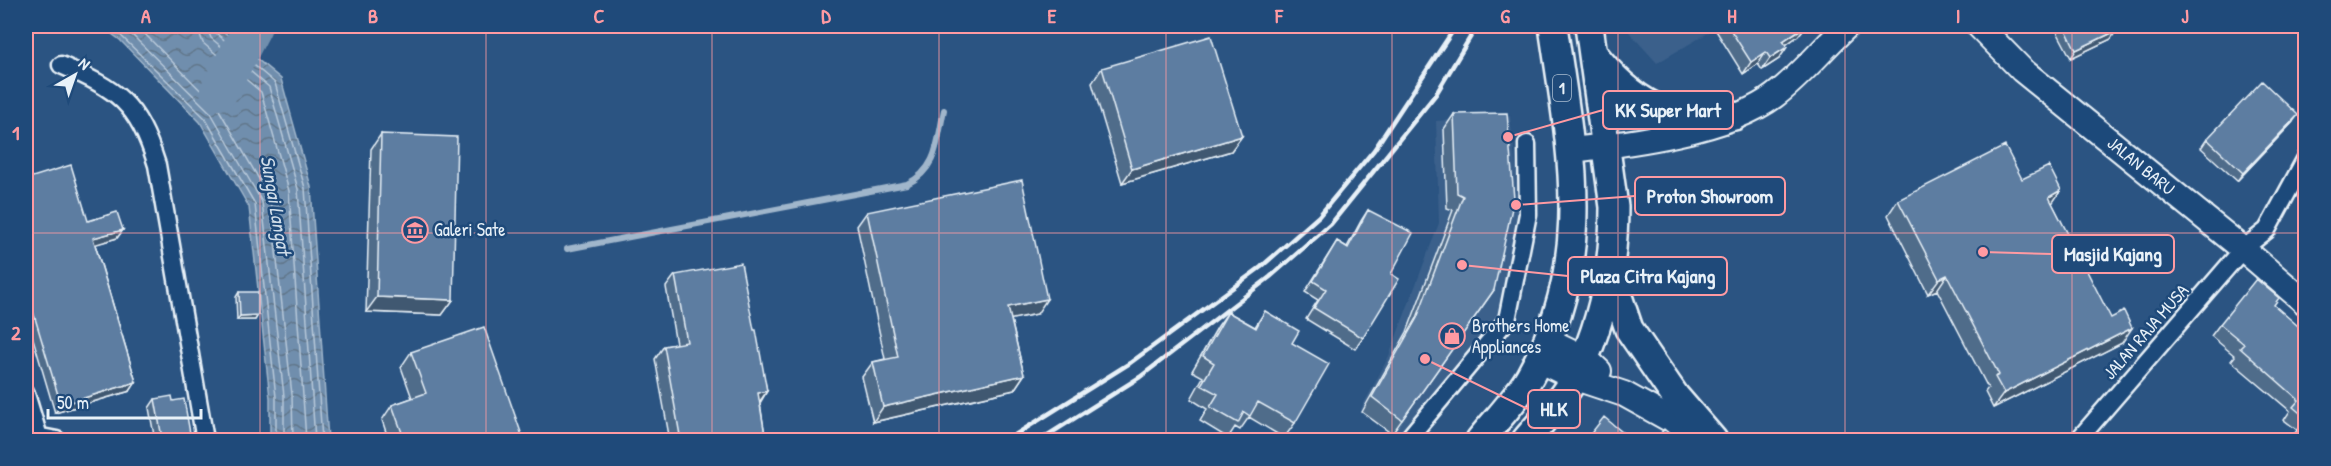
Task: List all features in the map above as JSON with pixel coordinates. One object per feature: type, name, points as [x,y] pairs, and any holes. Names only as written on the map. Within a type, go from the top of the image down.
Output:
[{"type":"main road","name":"1","points":[[1480,441],[1529,378],[1543,350],[1564,298],[1573,249],[1571,150],[1554,26]]},
{"type":"main road","name":"1","points":[[1526,441],[1579,368],[1610,273],[1614,207],[1589,26]]},
{"type":"main road","points":[[1571,150],[1669,136],[1734,116],[1774,96],[1847,26]]},
{"type":"main road","name":"JALAN BARU","points":[[1979,26],[2022,70],[2306,303]]},
{"type":"main road","points":[[1593,52],[1626,91],[1644,103],[1691,119],[1709,120],[1734,116]]},
{"type":"main road","points":[[1610,273],[1629,329],[1675,396],[1713,441]]},
{"type":"main road","points":[[1543,350],[1707,441]]},
{"type":"street","points":[[61,65],[105,85],[119,95],[132,110],[150,143],[157,165],[206,441]]},
{"type":"street","points":[[1407,441],[1507,321],[1528,214],[1527,144]]},
{"type":"street","name":"JALAN RAJA MUSA","points":[[2078,441],[2243,249],[2267,230],[2306,158]]},
{"type":"street","points":[[26,394],[32,435],[57,441]]},
{"type":"shaded area","points":[[1627,26],[1720,26],[1657,63],[1628,31]]},
{"type":"shaded area","points":[[1510,116],[1521,213],[1499,317],[1397,440],[1361,409],[1389,356],[1439,223],[1436,121]]},
{"type":"water","name":"Sungai Langat","points":[[101,26],[217,26],[281,79],[311,187],[328,440],[270,440],[270,398],[249,207],[200,122],[120,40]]},
{"type":"building","points":[[1728,26],[1805,26],[1783,41],[1787,47],[1770,58],[1766,52],[1751,62]]},
{"type":"building","points":[[2064,26],[2114,26],[2116,31],[2076,50]]},
{"type":"building","points":[[1211,36],[1242,136],[1132,169],[1102,68]]},
{"type":"building","points":[[2262,81],[2298,115],[2243,173],[2207,139]]},
{"type":"building","points":[[1507,113],[1514,199],[1494,290],[1402,420],[1372,397],[1417,318],[1463,196],[1457,193],[1454,114]]},
{"type":"building","points":[[381,134],[457,137],[453,300],[377,297]]},
{"type":"building","points":[[2005,146],[2022,179],[2049,166],[2061,190],[2049,197],[2111,318],[2124,311],[2132,328],[2004,393],[1995,377],[1999,375],[1947,275],[1939,279],[1898,200]]},
{"type":"building","points":[[71,165],[88,221],[117,212],[123,230],[93,238],[136,382],[61,405],[26,288],[26,179]]},
{"type":"building","points":[[1022,180],[1047,299],[1008,307],[1024,375],[883,407],[873,362],[898,357],[867,212]]},
{"type":"building","points":[[1368,210],[1413,233],[1391,274],[1399,279],[1363,338],[1314,308],[1326,289],[1313,281],[1337,241],[1348,248]]},
{"type":"building","points":[[741,263],[767,391],[758,393],[766,441],[681,441],[664,346],[687,342],[675,275]]},
{"type":"building","points":[[2256,279],[2279,298],[2274,305],[2306,333],[2306,418],[2293,407],[2299,400],[2240,348],[2244,344],[2220,324]]},
{"type":"building","points":[[239,292],[258,292],[258,315],[240,316]]},
{"type":"building","points":[[1265,311],[1299,331],[1292,343],[1329,364],[1295,423],[1258,402],[1250,416],[1244,412],[1238,423],[1210,407],[1218,394],[1201,385],[1214,363],[1203,356],[1228,312],[1256,328]]},
{"type":"building","points":[[484,327],[524,441],[405,441],[392,405],[426,393],[411,352]]},
{"type":"building","points":[[172,396],[173,401],[184,399],[190,433],[162,438],[155,399]]},
{"type":"building","points":[[1604,417],[1633,441],[1585,441]]},
{"type":"building","points":[[2306,420],[2306,441],[2288,441]]},
{"type":"building","points":[[1664,429],[1678,441],[1655,441]]},
{"type":"waterway","points":[[219,91],[253,26]]},
{"type":"waterway","points":[[567,249],[907,184],[917,178],[930,162],[937,143],[944,110]]},
{"type":"railway","points":[[1007,440],[1130,363],[1261,267],[1319,216],[1374,150],[1456,26]]},
{"type":"railway","points":[[1040,440],[1140,377],[1270,277],[1331,224],[1436,94],[1477,26]]},
{"type":"place","name":"KK Super Mart","points":[[1508,137]]},
{"type":"place","name":"Proton Showroom","points":[[1516,205]]},
{"type":"place","name":"Galeri Sate","points":[[415,230]]},
{"type":"place","name":"Masjid Kajang","points":[[1983,252]]},
{"type":"place","name":"Plaza Citra Kajang","points":[[1462,265]]},
{"type":"place","name":"Brothers Home Appliances","points":[[1452,336]]},
{"type":"place","name":"HLK","points":[[1425,359]]}]
